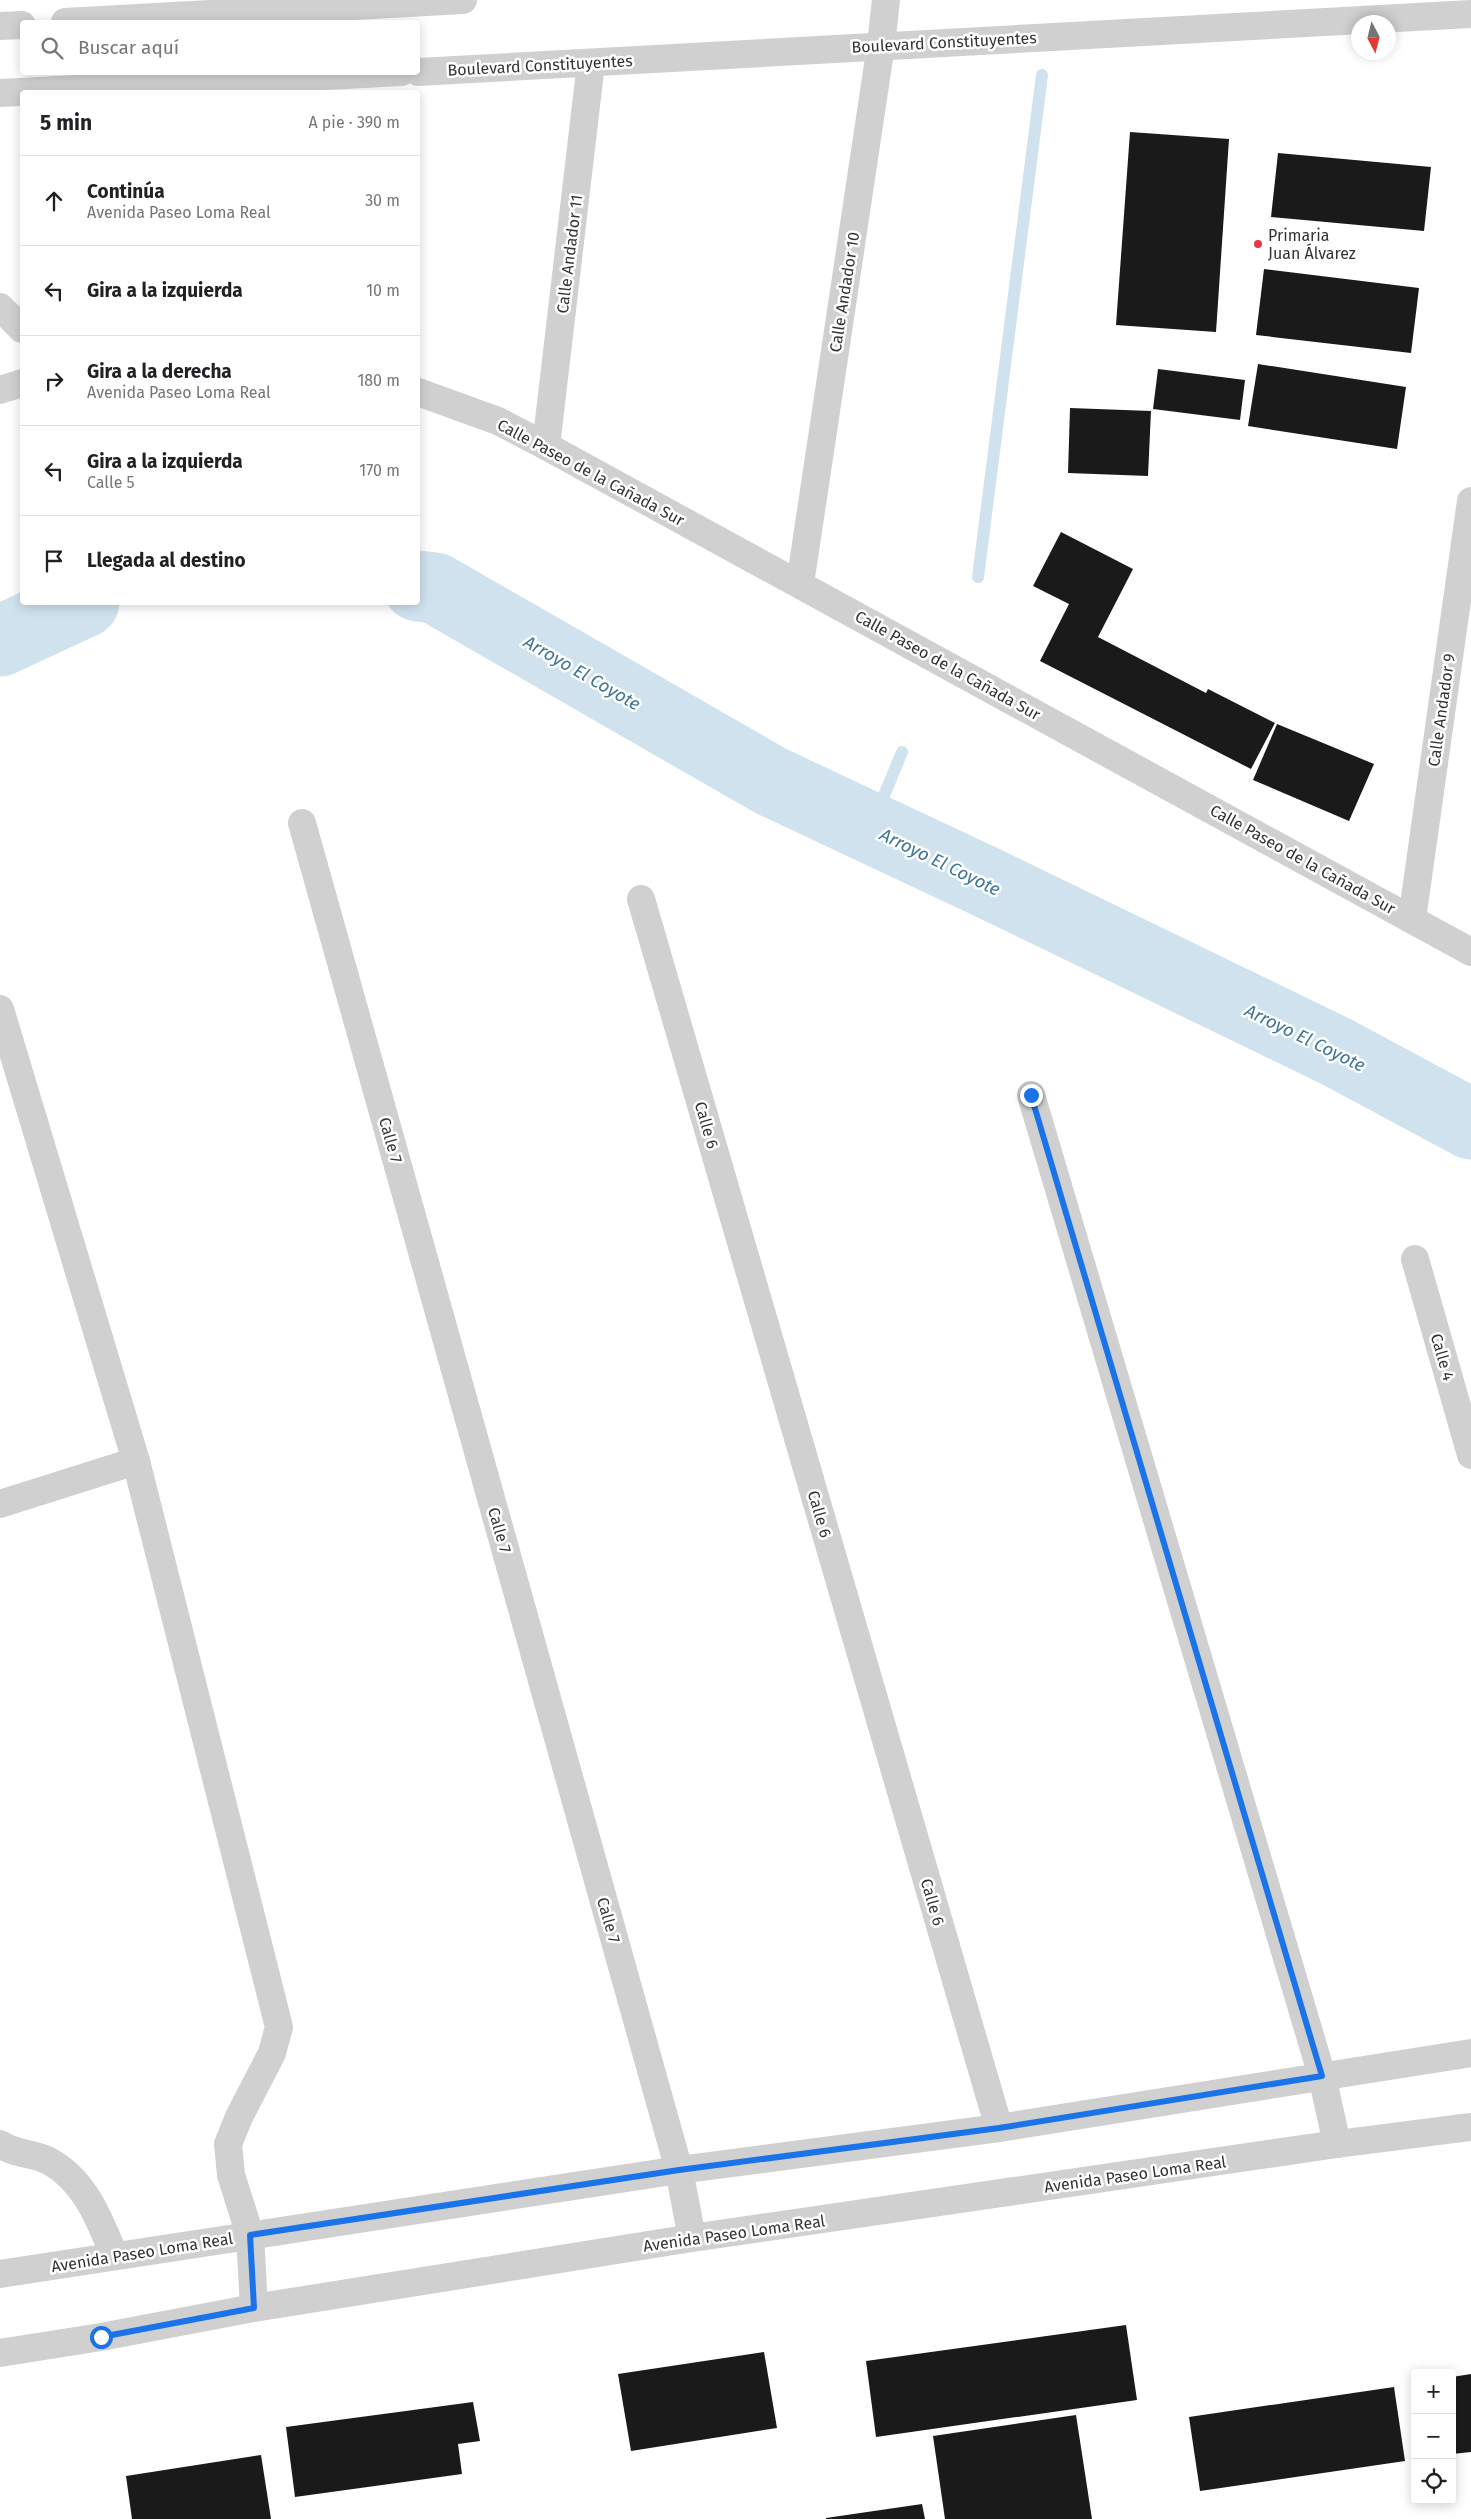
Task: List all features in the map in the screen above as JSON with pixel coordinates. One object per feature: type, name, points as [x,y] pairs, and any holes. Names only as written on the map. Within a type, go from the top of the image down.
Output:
[{"type":"street","points":[[101,20],[463,0]]},
{"type":"street","name":"Calle Andador 10","points":[[800,584],[882,45],[886,0]]},
{"type":"street","name":"Boulevard Constituyentes","points":[[420,72],[1471,14]]},
{"type":"street","points":[[0,26],[20,25]]},
{"type":"street","name":"Calle Andador 11","points":[[546,446],[591,63]]},
{"type":"street","points":[[57,90],[345,75]]},
{"type":"street","points":[[0,93],[20,92]]},
{"type":"street","points":[[0,307],[20,327]]},
{"type":"street","points":[[0,390],[20,384]]},
{"type":"street","name":"Calle Paseo de la Cañada Sur","points":[[420,393],[498,421],[546,446],[1471,952]]},
{"type":"street","name":"Calle Andador 9","points":[[1412,919],[1471,501]]},
{"type":"street","name":"Calle 7","points":[[302,824],[679,2170],[692,2238]]},
{"type":"street","name":"Calle 6","points":[[641,899],[999,2128]]},
{"type":"street","points":[[1,1021],[136,1461],[279,2027],[272,2054],[239,2117],[228,2144],[231,2175],[250,2235],[254,2308]]},
{"type":"street","points":[[1031,1095],[1322,2076],[1337,2144]]},
{"type":"street","name":"Calle 4","points":[[1415,1259],[1471,1455]]},
{"type":"street","points":[[0,1504],[136,1461]]},
{"type":"street","name":"Avenida Paseo Loma Real","points":[[0,2274],[114,2255],[679,2170],[999,2128],[1471,2053]]},
{"type":"street","name":"Avenida Paseo Loma Real","points":[[0,2352],[101,2337],[254,2308],[692,2238],[1337,2144],[1471,2127]]},
{"type":"street","points":[[0,2144],[6,2148],[46,2160],[76,2181],[98,2216],[114,2255]]},
{"type":"building","points":[[1130,132],[1229,139],[1216,332],[1116,325]]},
{"type":"building","points":[[1278,153],[1431,167],[1424,231],[1271,217]]},
{"type":"building","points":[[1264,269],[1419,288],[1411,353],[1256,335]]},
{"type":"building","points":[[1258,364],[1406,387],[1397,449],[1248,426]]},
{"type":"building","points":[[1158,369],[1245,380],[1240,420],[1153,409]]},
{"type":"building","points":[[1070,408],[1151,411],[1148,476],[1068,473]]},
{"type":"building","points":[[1061,532],[1133,569],[1098,637],[1206,693],[1208,689],[1275,723],[1251,769],[1040,661],[1069,604],[1033,586]]},
{"type":"building","points":[[1277,724],[1374,764],[1349,821],[1253,780]]},
{"type":"building","points":[[1126,2325],[1137,2400],[876,2437],[866,2361]]},
{"type":"building","points":[[764,2352],[777,2428],[631,2451],[618,2374]]},
{"type":"building","points":[[1471,2374],[1471,2452],[1456,2454],[1456,2414],[1456,2376]]},
{"type":"building","points":[[1394,2387],[1405,2461],[1200,2491],[1189,2417]]},
{"type":"building","points":[[473,2402],[480,2441],[458,2444],[462,2474],[295,2497],[286,2427]]},
{"type":"building","points":[[1076,2415],[1092,2519],[945,2519],[933,2436]]},
{"type":"building","points":[[261,2455],[271,2519],[132,2519],[126,2476]]},
{"type":"building","points":[[922,2504],[925,2519],[826,2519],[826,2518]]},
{"type":"waterway","points":[[978,577],[1042,75]]},
{"type":"waterway","name":"Arroyo El Coyote","points":[[420,586],[435,588],[771,781],[986,882],[1337,1052],[1471,1124]]},
{"type":"waterway","name":"Arroyo El Coyote","points":[[0,641],[78,605]]},
{"type":"waterway","points":[[871,827],[902,752]]},
{"type":"place","name":"Primaria Juan Álvarez","points":[[1258,244]]},
{"type":"route","points":[[101,2337],[254,2308],[250,2235],[679,2170],[999,2128],[1322,2076],[1031,1095]]}]
